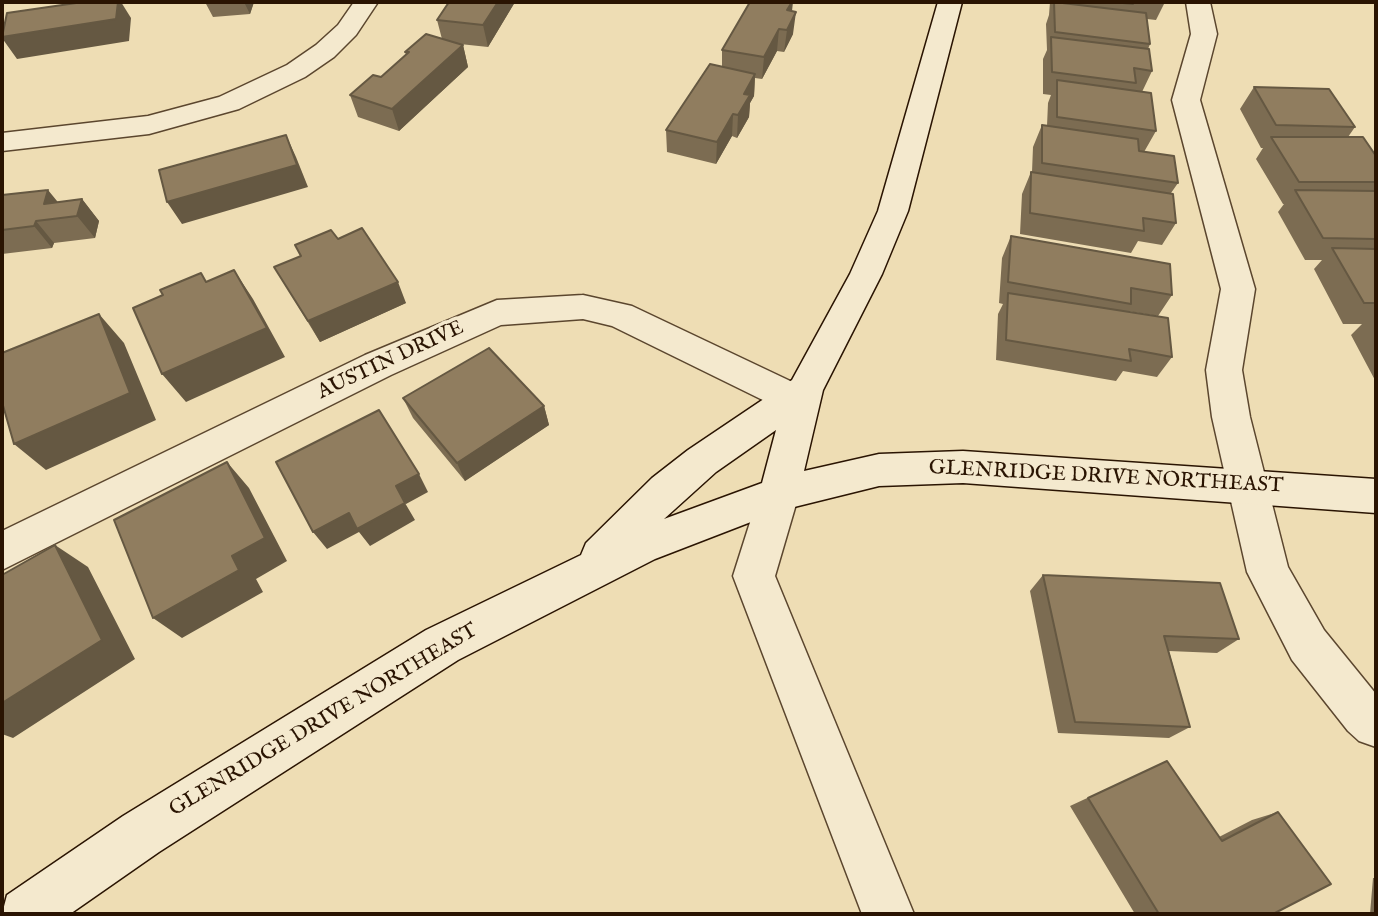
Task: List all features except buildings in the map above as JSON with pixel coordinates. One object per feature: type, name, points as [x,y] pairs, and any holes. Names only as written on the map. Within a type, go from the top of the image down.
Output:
[{"type":"street","points":[[2,142],[149,125],[229,103],[296,71],[325,51],[347,30],[366,2]]},
{"type":"street","points":[[888,914],[754,576],[779,494],[798,394],[866,274],[893,211],[950,2]]},
{"type":"street","points":[[1198,2],[1204,34],[1186,100],[1238,289],[1224,370],[1231,417],[1268,572],[1308,645],[1364,715],[1376,724]]},
{"type":"street","name":"AUSTIN DRIVE","points":[[2,551],[378,365],[497,313],[583,307],[620,315],[798,394]]},
{"type":"street","points":[[586,571],[666,490],[702,461],[798,394]]},
{"type":"street","name":"GLENRIDGE DRIVE NORTHEAST","points":[[26,914],[141,834],[442,645],[640,546],[779,494],[878,470],[963,467],[1376,496]]}]
